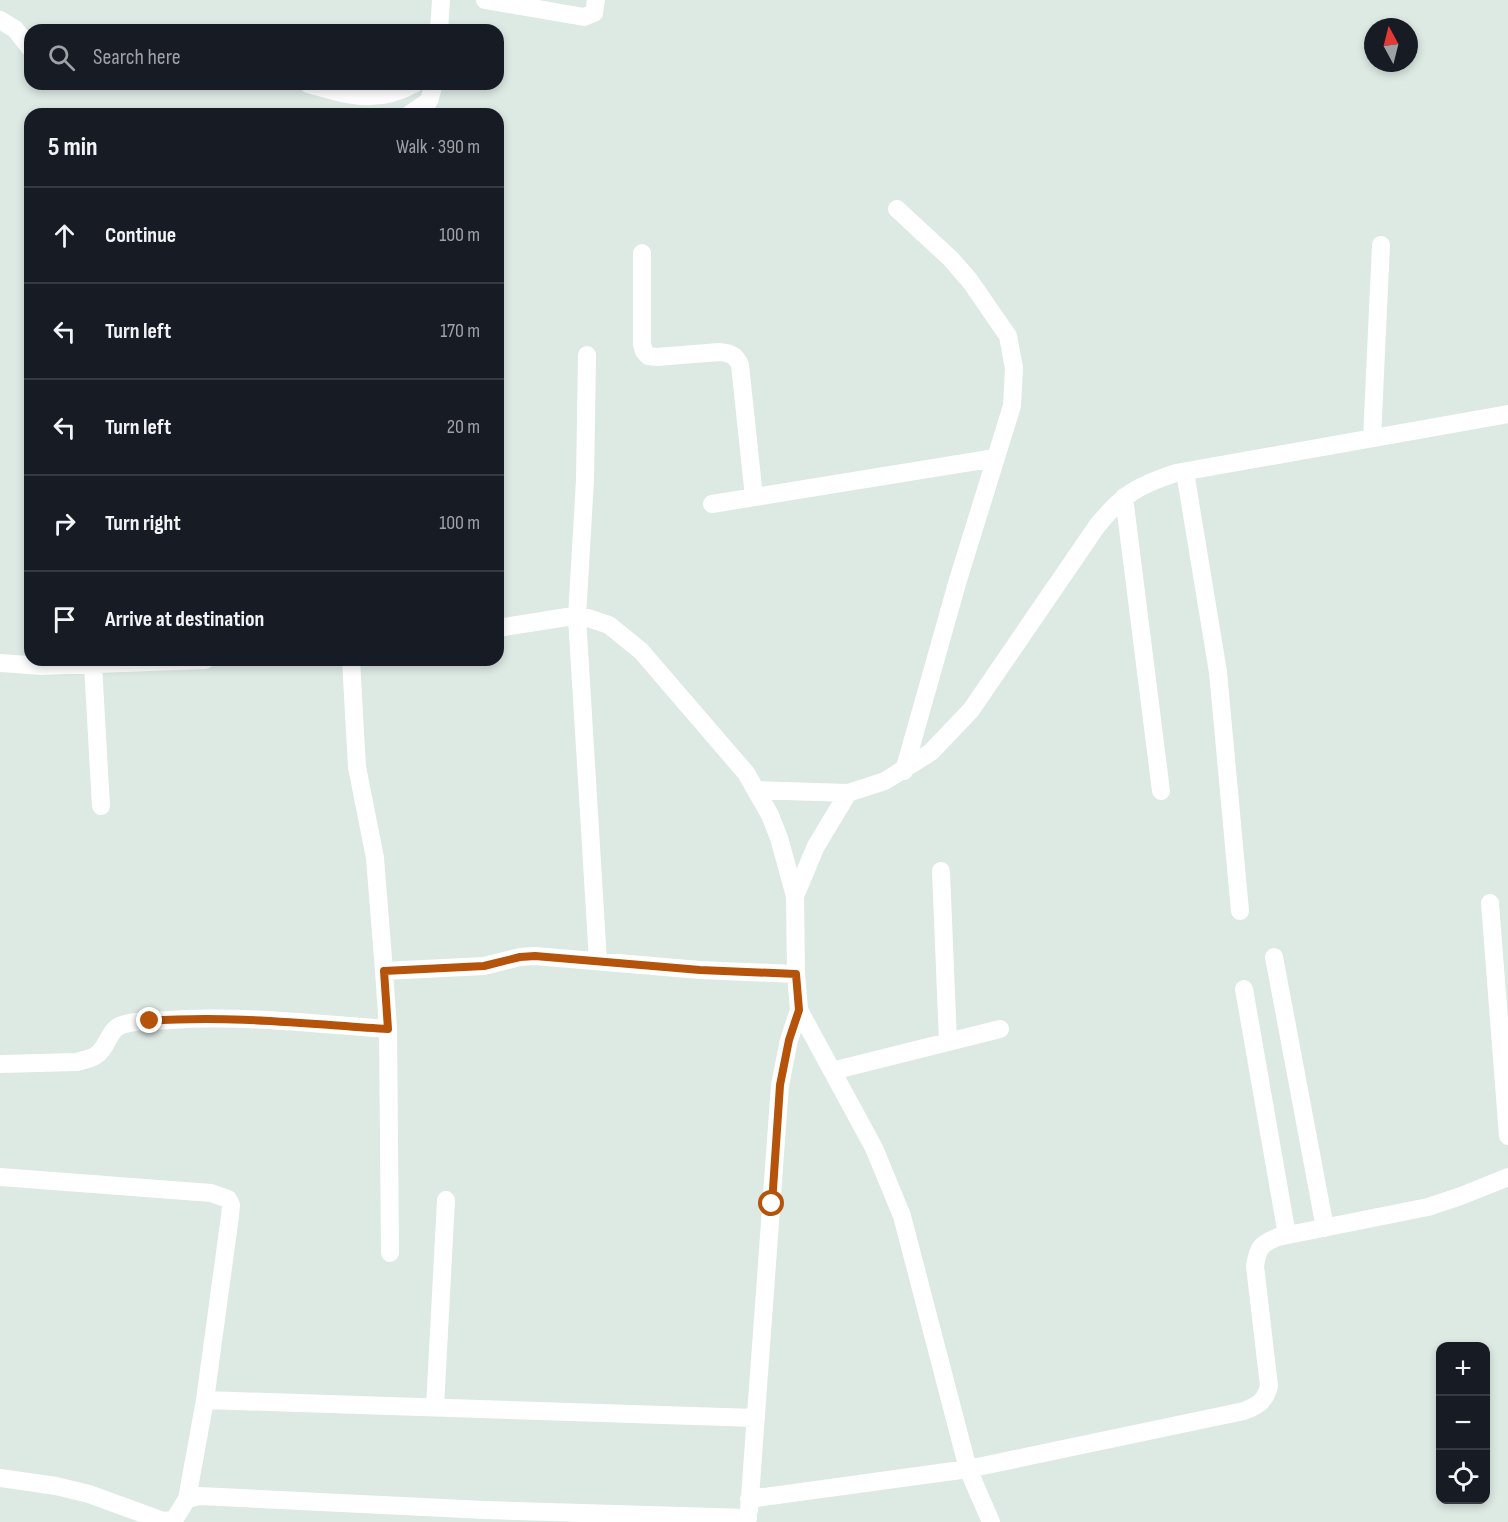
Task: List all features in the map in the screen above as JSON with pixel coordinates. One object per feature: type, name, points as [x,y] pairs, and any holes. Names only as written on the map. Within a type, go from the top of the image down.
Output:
[{"type":"street","points":[[439,24],[441,0]]},
{"type":"street","points":[[485,0],[584,17],[594,13],[596,0]]},
{"type":"street","points":[[0,21],[15,29],[24,40]]},
{"type":"street","points":[[330,90],[370,98],[402,90]]},
{"type":"street","points":[[419,108],[429,101],[432,90]]},
{"type":"street","points":[[897,209],[962,270],[1008,336],[1014,368],[1013,396],[1009,416],[958,580],[904,771]]},
{"type":"street","points":[[1372,438],[1381,244]]},
{"type":"street","points":[[642,253],[642,344],[648,356],[719,352],[730,353],[737,357],[740,365],[754,497]]},
{"type":"street","points":[[587,355],[585,480],[577,617],[598,961]]},
{"type":"street","points":[[756,790],[848,793],[885,781],[931,753],[971,710],[1097,526],[1112,507],[1131,491],[1154,480],[1185,472],[1508,414]]},
{"type":"street","points":[[712,504],[995,458]]},
{"type":"street","points":[[1185,472],[1218,672],[1240,911]]},
{"type":"street","points":[[1124,497],[1161,791]]},
{"type":"street","points":[[187,1499],[200,1496],[748,1520],[780,1085],[789,1040],[799,1010],[795,896],[779,838],[746,773],[641,651],[609,624],[588,618],[567,617],[504,627]]},
{"type":"street","points":[[0,663],[24,665]]},
{"type":"street","points":[[93,666],[101,806]]},
{"type":"street","points":[[351,666],[356,759],[375,858],[388,1029],[390,1253]]},
{"type":"street","points":[[795,896],[816,846],[848,793]]},
{"type":"street","points":[[941,871],[948,1042]]},
{"type":"street","points":[[1490,903],[1508,1136]]},
{"type":"street","points":[[384,971],[484,966],[520,957],[535,956],[700,970],[796,974]]},
{"type":"street","points":[[1274,957],[1325,1228]]},
{"type":"street","points":[[1244,989],[1287,1235]]},
{"type":"street","points":[[799,1010],[874,1148],[902,1216],[968,1469],[991,1522]]},
{"type":"street","points":[[0,1064],[77,1062],[87,1059],[96,1056],[101,1051],[110,1034],[117,1027],[133,1022],[236,1018],[388,1029]]},
{"type":"street","points":[[832,1071],[1000,1029]]},
{"type":"street","points":[[0,1177],[211,1193],[228,1199],[231,1205],[205,1400],[187,1499],[174,1520],[163,1521],[89,1494],[56,1486],[0,1478]]},
{"type":"street","points":[[749,1499],[968,1469],[1233,1414],[1257,1406],[1265,1398],[1269,1386],[1255,1266],[1257,1252],[1265,1242],[1287,1235],[1428,1207],[1508,1177]]},
{"type":"street","points":[[435,1407],[446,1200]]},
{"type":"street","points":[[205,1400],[756,1418]]},
{"type":"route","points":[[150,1021],[236,1018],[388,1029],[384,971],[465,968],[499,964],[520,957],[549,956],[700,970],[796,974],[799,1010],[789,1040],[780,1085],[772,1204]]}]
